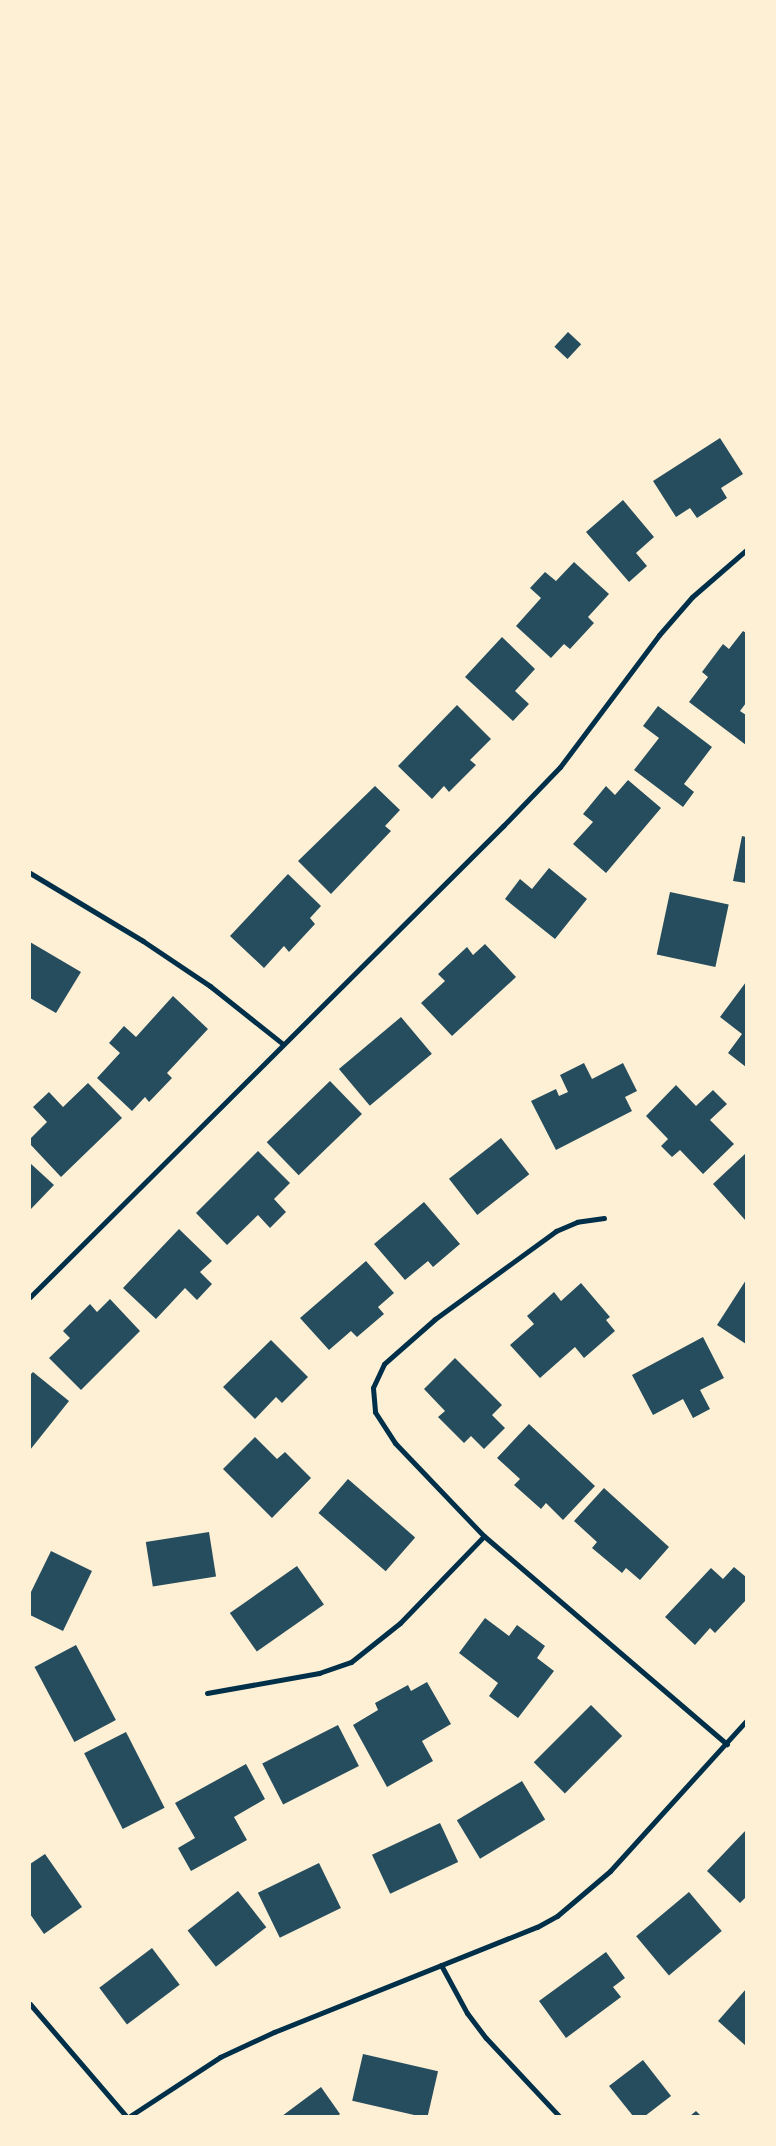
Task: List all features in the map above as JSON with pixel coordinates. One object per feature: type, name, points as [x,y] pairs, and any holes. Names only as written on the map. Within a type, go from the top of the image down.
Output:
[{"type":"street","points":[[30,1297],[560,767],[659,634],[692,598],[746,550]]},
{"type":"street","points":[[30,873],[143,941],[210,986],[283,1044]]},
{"type":"street","points":[[604,1218],[568,1226],[512,1261],[435,1318],[393,1355],[376,1375],[372,1400],[387,1434],[484,1536],[726,1744]]},
{"type":"street","points":[[208,1694],[319,1672],[351,1662],[400,1623],[484,1536]]},
{"type":"street","points":[[30,2004],[128,2116],[220,2057],[333,2006],[537,1927],[579,1899],[635,1844],[746,1721]]},
{"type":"street","points":[[441,1964],[468,2013],[486,2038],[559,2116]]},
{"type":"building","points":[[568,332],[581,344],[568,359],[554,347]]},
{"type":"building","points":[[720,438],[743,474],[721,488],[727,498],[697,518],[690,508],[676,517],[653,481]]},
{"type":"building","points":[[623,500],[654,537],[636,553],[647,566],[629,582],[586,532]]},
{"type":"building","points":[[574,562],[609,594],[588,617],[594,623],[570,649],[564,644],[551,658],[516,626],[541,598],[530,588],[545,572],[556,581]]},
{"type":"building","points":[[743,631],[746,633],[746,703],[740,711],[746,715],[746,745],[689,702],[708,677],[702,672],[723,644],[729,649]]},
{"type":"building","points":[[502,637],[535,669],[515,691],[529,704],[513,721],[465,677]]},
{"type":"building","points":[[457,705],[491,739],[470,760],[476,765],[449,792],[444,786],[432,799],[398,766]]},
{"type":"building","points":[[658,706],[712,747],[684,784],[694,792],[683,807],[634,770],[659,738],[643,726]]},
{"type":"building","points":[[628,780],[661,808],[606,873],[573,844],[593,822],[583,814],[606,786],[615,795]]},
{"type":"building","points":[[375,786],[400,810],[385,826],[391,831],[331,894],[298,861]]},
{"type":"building","points":[[742,836],[746,837],[746,883],[733,881]]},
{"type":"building","points":[[549,868],[587,899],[555,939],[505,899],[520,879],[532,889]]},
{"type":"building","points":[[288,874],[321,906],[310,918],[315,924],[289,952],[284,946],[264,968],[230,936]]},
{"type":"building","points":[[670,892],[729,904],[715,967],[657,955]]},
{"type":"building","points":[[30,942],[81,972],[56,1013],[30,998]]},
{"type":"building","points":[[485,944],[516,977],[452,1036],[421,1003],[445,981],[438,974],[467,947],[473,955]]},
{"type":"building","points":[[746,982],[746,1067],[728,1053],[742,1034],[720,1017]]},
{"type":"building","points":[[173,996],[208,1029],[167,1073],[172,1078],[149,1102],[145,1097],[132,1111],[97,1078],[120,1053],[109,1043],[124,1026],[136,1037]]},
{"type":"building","points":[[401,1017],[432,1054],[370,1106],[339,1069]]},
{"type":"building","points":[[584,1063],[592,1079],[623,1063],[637,1091],[625,1097],[632,1111],[556,1150],[531,1101],[556,1089],[559,1096],[568,1092],[560,1075]]},
{"type":"building","points":[[330,1081],[362,1114],[299,1175],[267,1142]]},
{"type":"building","points":[[88,1083],[122,1118],[61,1177],[30,1144],[30,1139],[47,1122],[33,1107],[49,1092],[63,1107]]},
{"type":"building","points":[[676,1085],[696,1106],[713,1090],[727,1104],[710,1120],[734,1144],[703,1174],[680,1150],[672,1157],[661,1146],[668,1139],[646,1116]]},
{"type":"building","points":[[501,1138],[529,1174],[477,1215],[449,1179]]},
{"type":"building","points":[[258,1151],[290,1183],[274,1199],[286,1212],[270,1228],[258,1215],[227,1245],[196,1213]]},
{"type":"building","points":[[746,1153],[746,1221],[713,1184]]},
{"type":"building","points":[[30,1163],[54,1185],[30,1210]]},
{"type":"building","points":[[424,1202],[460,1244],[433,1267],[428,1261],[405,1280],[374,1244]]},
{"type":"building","points":[[179,1229],[212,1261],[200,1272],[212,1284],[197,1300],[185,1288],[156,1319],[123,1288]]},
{"type":"building","points":[[366,1261],[394,1293],[378,1307],[384,1314],[357,1337],[351,1331],[329,1350],[300,1318]]},
{"type":"building","points":[[746,1280],[746,1344],[717,1325]]},
{"type":"building","points":[[581,1283],[610,1317],[606,1320],[615,1331],[584,1358],[575,1347],[540,1378],[510,1345],[534,1324],[527,1316],[554,1292],[561,1301]]},
{"type":"building","points":[[110,1299],[140,1331],[81,1390],[49,1358],[70,1338],[63,1331],[90,1304],[97,1312]]},
{"type":"building","points":[[703,1337],[724,1378],[700,1390],[710,1409],[693,1418],[683,1399],[653,1415],[632,1375]]},
{"type":"building","points":[[271,1340],[308,1377],[282,1403],[276,1397],[255,1419],[223,1387]]},
{"type":"building","points":[[455,1358],[502,1405],[492,1415],[505,1428],[484,1449],[471,1436],[464,1443],[438,1417],[445,1411],[424,1389]]},
{"type":"building","points":[[33,1372],[69,1401],[30,1450],[30,1375]]},
{"type":"building","points":[[529,1424],[595,1486],[563,1520],[546,1503],[541,1509],[514,1485],[520,1479],[497,1458]]},
{"type":"building","points":[[255,1437],[277,1459],[285,1452],[311,1478],[272,1518],[223,1469]]},
{"type":"building","points":[[348,1479],[415,1537],[386,1571],[318,1513]]},
{"type":"building","points":[[604,1488],[669,1547],[640,1580],[626,1568],[622,1573],[592,1548],[597,1542],[574,1521]]},
{"type":"building","points":[[209,1532],[216,1576],[153,1586],[146,1542]]},
{"type":"building","points":[[51,1551],[92,1571],[63,1631],[30,1615],[30,1594]]},
{"type":"building","points":[[297,1566],[324,1605],[257,1652],[230,1613]]},
{"type":"building","points":[[734,1567],[746,1577],[746,1600],[715,1633],[710,1628],[695,1645],[665,1617],[711,1568],[723,1579]]},
{"type":"building","points":[[485,1618],[509,1636],[517,1625],[545,1646],[537,1658],[554,1671],[518,1718],[489,1696],[498,1683],[459,1653]]},
{"type":"building","points":[[76,1645],[116,1720],[74,1742],[35,1667]]},
{"type":"building","points":[[427,1682],[451,1724],[422,1741],[433,1761],[387,1787],[353,1725],[378,1710],[375,1703],[408,1685],[411,1691]]},
{"type":"building","points":[[591,1705],[622,1736],[565,1793],[534,1762]]},
{"type":"building","points":[[338,1725],[359,1766],[283,1805],[262,1764]]},
{"type":"building","points":[[126,1732],[165,1808],[123,1829],[84,1753]]},
{"type":"building","points":[[246,1764],[265,1799],[234,1817],[247,1840],[191,1871],[178,1848],[195,1838],[175,1803]]},
{"type":"building","points":[[522,1781],[545,1820],[480,1859],[457,1820]]},
{"type":"building","points":[[440,1823],[458,1862],[390,1894],[372,1855]]},
{"type":"building","points":[[746,1830],[746,1897],[740,1903],[707,1871]]},
{"type":"building","points":[[45,1854],[82,1907],[44,1934],[30,1914],[30,1864]]},
{"type":"building","points":[[319,1863],[341,1908],[280,1938],[258,1893]]},
{"type":"building","points":[[238,1891],[266,1927],[216,1967],[188,1930]]},
{"type":"building","points":[[689,1892],[722,1931],[669,1975],[636,1936]]},
{"type":"building","points":[[152,1948],[180,1985],[127,2024],[99,1988]]},
{"type":"building","points":[[606,1952],[625,1978],[613,1987],[621,1997],[566,2038],[539,2001]]},
{"type":"building","points":[[746,1989],[746,2046],[718,2021]]},
{"type":"building","points":[[363,2054],[438,2071],[428,2116],[418,2116],[352,2101]]},
{"type":"building","points":[[643,2060],[671,2096],[645,2116],[633,2116],[609,2086]]},
{"type":"building","points":[[321,2087],[340,2114],[338,2116],[282,2116]]},
{"type":"building","points":[[696,2111],[701,2116],[690,2116]]}]
